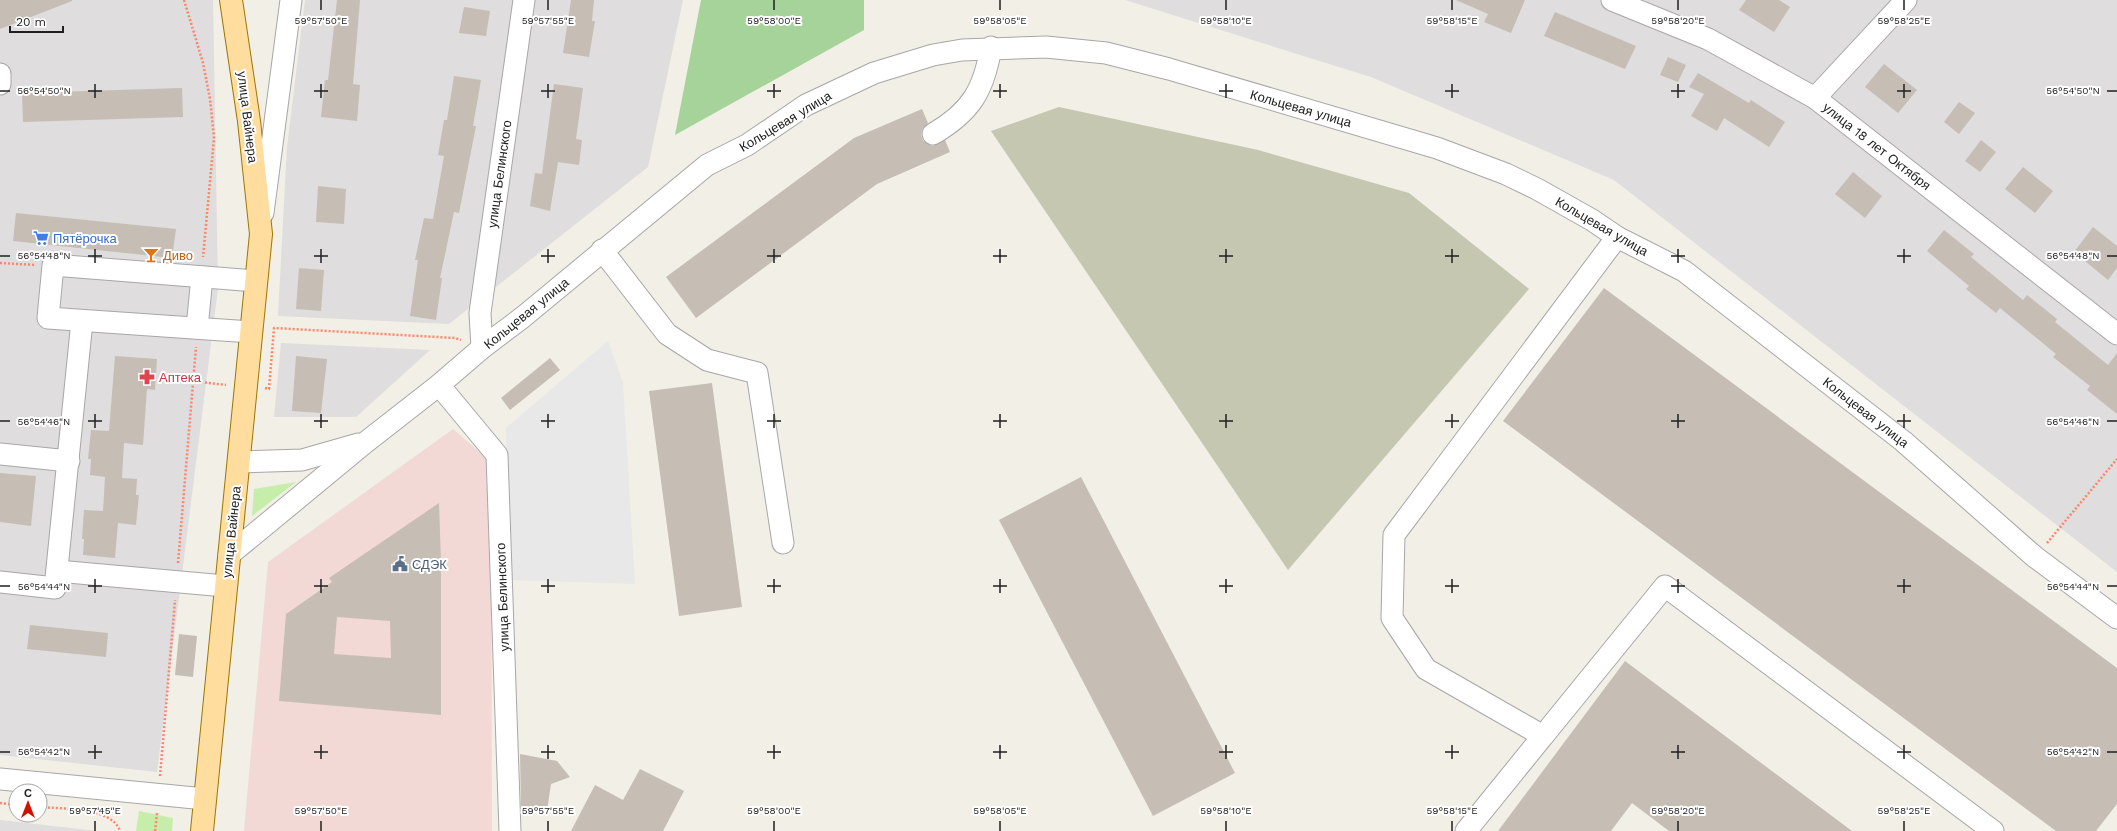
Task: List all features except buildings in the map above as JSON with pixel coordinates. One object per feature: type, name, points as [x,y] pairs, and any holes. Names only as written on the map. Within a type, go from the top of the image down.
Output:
[{"type":"main road","name":"улица Вайнера","points":[[202,831],[225,586],[239,462],[261,234],[249,121],[231,0]]},
{"type":"street","name":"улица Вайнера","points":[[261,234],[291,0]]},
{"type":"street","name":"улица Белинского","points":[[482,348],[480,313],[524,0]]},
{"type":"street","name":"улица 18 лет Октября","points":[[1612,0],[1708,39],[1815,98],[2117,334]]},
{"type":"street","points":[[1815,98],[1906,0]]},
{"type":"street","points":[[933,134],[947,125],[973,102],[988,68],[991,47]]},
{"type":"street","name":"Кольцевая улица","points":[[229,555],[366,442],[439,385],[482,348],[523,317],[602,250],[707,165],[747,145],[825,95],[874,73],[912,61],[962,50],[991,47],[1046,47],[1106,53],[1169,69],[1394,135],[1471,160],[1506,174],[1592,220],[1617,237],[1690,275],[1903,441],[2035,557],[2117,618]]},
{"type":"street","points":[[0,74],[0,84]]},
{"type":"street","points":[[1543,736],[1426,669],[1392,618],[1394,535],[1617,237]]},
{"type":"street","points":[[602,250],[667,334],[707,360],[757,373],[783,543]]},
{"type":"street","points":[[251,332],[48,318],[53,265],[256,281]]},
{"type":"street","points":[[197,328],[202,276]]},
{"type":"street","points":[[0,582],[55,588],[82,321]]},
{"type":"street","name":"улица Белинского","points":[[439,385],[497,455],[510,831]]},
{"type":"street","name":"Кольцевая улица","points":[[239,462],[302,460],[366,442]]},
{"type":"street","points":[[0,454],[69,461]]},
{"type":"street","points":[[57,571],[225,586]]},
{"type":"street","points":[[1466,831],[1665,586],[1993,831]]},
{"type":"street","points":[[0,779],[205,799]]},
{"type":"path","points":[[184,0],[203,63],[210,99],[214,138],[202,276]]},
{"type":"path","points":[[0,263],[53,265]]},
{"type":"path","points":[[193,381],[269,389],[274,328],[456,338],[482,348]]},
{"type":"path","points":[[2035,557],[2117,459]]},
{"type":"path","points":[[48,808],[95,812],[106,816],[118,824],[120,831]]},
{"type":"shaded area","points":[[0,0],[213,0],[218,288],[157,772],[0,755]]},
{"type":"shaded area","points":[[305,0],[683,0],[648,167],[449,324],[278,316],[287,147]]},
{"type":"shaded area","points":[[1125,0],[2117,0],[2117,572],[1614,180],[1371,77]]},
{"type":"shaded area","points":[[1059,107],[1258,150],[1409,193],[1529,289],[1288,570],[991,131]]},
{"type":"shaded area","points":[[608,341],[623,382],[635,584],[506,580],[506,428]]},
{"type":"shaded area","points":[[281,343],[430,350],[356,417],[274,417]]},
{"type":"shaded area","points":[[453,429],[491,462],[492,831],[244,831],[268,562]]},
{"type":"shaded area","points":[[0,820],[8,821],[8,823],[26,823],[97,831],[0,831]]},
{"type":"green space","points":[[701,0],[864,0],[864,30],[675,135]]},
{"type":"green space","points":[[296,482],[252,516],[254,489]]},
{"type":"green space","points":[[139,811],[173,818],[172,831],[136,831]]},
{"type":"place","name":"Пятёрочка","points":[[41,238]]},
{"type":"place","name":"Диво","points":[[151,255]]},
{"type":"place","name":"Аптека","points":[[147,377]]},
{"type":"place","name":"СДЭК","points":[[400,564]]}]
